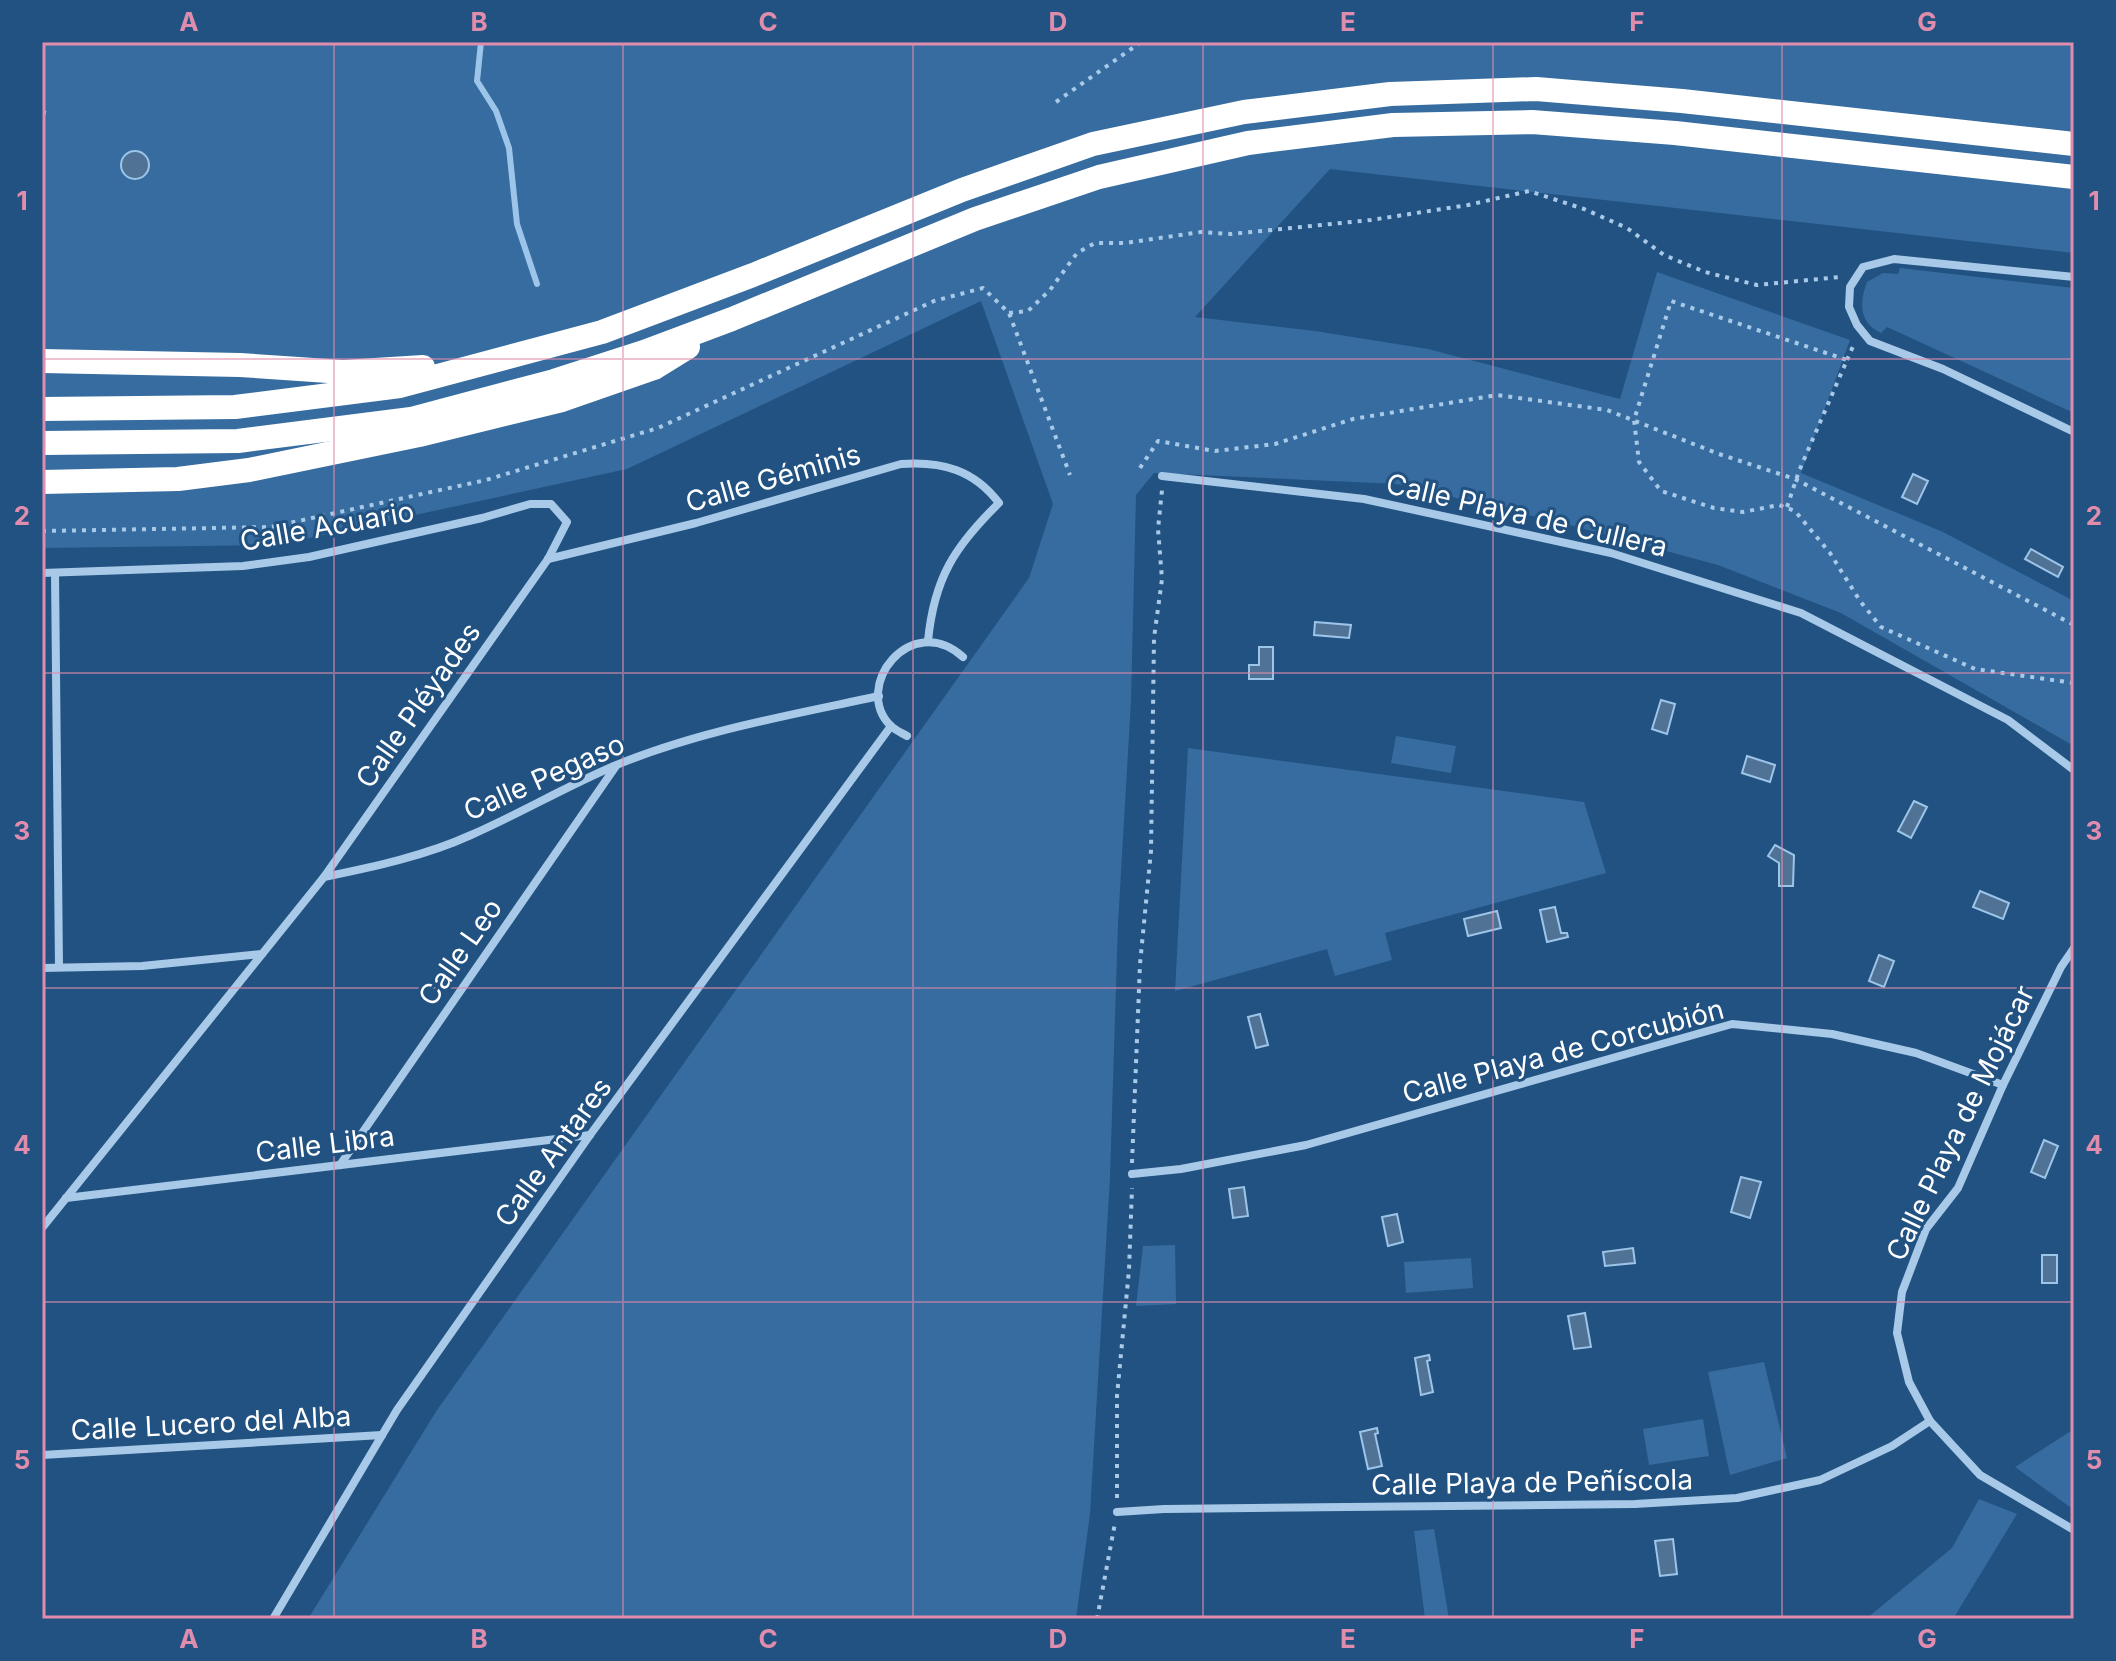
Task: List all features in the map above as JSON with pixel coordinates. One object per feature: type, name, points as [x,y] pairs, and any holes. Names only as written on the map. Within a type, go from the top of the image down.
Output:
[{"type":"highway","points":[[42,409],[235,407],[400,386],[602,332],[962,190],[1093,144],[1244,112],[1390,94],[1536,89],[1682,101],[2074,144]]},
{"type":"highway","points":[[42,443],[238,441],[411,419],[554,381],[644,352],[975,219],[1099,177],[1248,143],[1393,125],[1532,122],[1659,132],[2074,177]]},
{"type":"highway","points":[[42,482],[178,479],[249,470],[433,431],[562,400],[654,368],[732,319]]},
{"type":"highway","points":[[42,361],[240,365],[343,372],[411,369],[602,332]]},
{"type":"street","points":[[2074,277],[1894,259],[1863,267],[1850,287],[1849,307],[1857,325],[1870,341],[1943,369],[2074,432]]},
{"type":"street","name":"Calle Géminis","points":[[548,559],[696,523],[901,464],[930,462],[969,475],[986,485],[999,503],[969,533],[944,573],[931,609],[928,641]]},
{"type":"street","name":"Calle Playa de Cullera","points":[[1162,476],[1364,499],[1425,512],[1611,553],[1801,613],[2008,720],[2074,770]]},
{"type":"street","name":"Calle Acuario","points":[[42,573],[243,566],[309,557],[482,518],[530,504],[551,504],[567,522],[548,559]]},
{"type":"street","name":"Calle Pléyades","points":[[324,877],[548,559]]},
{"type":"street","points":[[55,573],[59,967]]},
{"type":"street","points":[[907,736],[891,726],[883,714],[879,696],[881,676],[890,659],[909,646],[928,641],[945,645],[963,657]]},
{"type":"street","name":"Calle Pegaso","points":[[324,877],[379,866],[468,836],[616,765],[676,745],[879,696]]},
{"type":"street","name":"Calle Antares","points":[[273,1619],[397,1410],[590,1135],[891,726]]},
{"type":"street","name":"Calle Leo","points":[[340,1165],[616,765]]},
{"type":"street","points":[[42,1228],[324,877]]},
{"type":"street","name":"Calle Playa de Mojácar","points":[[2074,948],[2061,967],[2003,1085],[1958,1188],[1926,1229],[1902,1292],[1897,1333],[1909,1382],[1930,1421],[1980,1475],[2074,1530]]},
{"type":"street","points":[[42,968],[142,966],[262,954]]},
{"type":"street","name":"Calle Playa de Corcubión","points":[[1132,1174],[1181,1169],[1306,1145],[1732,1024],[1832,1034],[1916,1053],[2003,1085]]},
{"type":"street","name":"Calle Libra","points":[[66,1198],[590,1135]]},
{"type":"street","name":"Calle Playa de Peñíscola","points":[[1117,1512],[1635,1504],[1737,1498],[1820,1480],[1892,1446],[1930,1421]]},
{"type":"street","name":"Calle Lucero del Alba","points":[[42,1455],[382,1435]]},
{"type":"path","points":[[1056,102],[1141,42]]},
{"type":"path","points":[[1009,313],[1028,311],[1050,290],[1077,253],[1095,243],[1125,243],[1201,232],[1231,234],[1371,220],[1468,205],[1529,191],[1584,209],[1627,228],[1664,255],[1705,272],[1757,285],[1858,275]]},
{"type":"path","points":[[42,531],[271,527],[486,480],[658,428],[934,301],[983,288],[1009,313],[1070,475]]},
{"type":"path","points":[[1847,360],[1671,301],[1634,420],[1639,462],[1661,491],[1714,508],[1743,512],[1779,505],[1795,511],[1830,553],[1881,627],[1975,669],[2074,683]]},
{"type":"path","points":[[1787,507],[1795,479],[1856,338]]},
{"type":"path","points":[[1140,468],[1158,441],[1215,451],[1275,444],[1353,419],[1497,395],[1607,410],[1719,454],[1795,479],[2074,625]]},
{"type":"path","points":[[1097,1619],[1117,1512],[1117,1396],[1129,1270],[1140,964],[1151,851],[1154,638],[1162,579],[1158,529],[1163,486]]},
{"type":"shaded area","points":[[42,42],[2074,42],[2074,253],[1330,169],[1195,317],[1315,331],[1428,349],[1620,399],[1657,272],[1850,340],[1801,473],[1943,532],[2074,601],[2074,746],[1841,613],[1718,565],[1566,524],[1397,484],[1154,473],[1136,495],[1131,701],[1118,924],[1110,1177],[1090,1514],[1076,1619],[308,1619],[437,1410],[1029,578],[1053,504],[981,301],[627,469],[277,545],[42,548]]},
{"type":"shaded area","points":[[135,151],[145,155],[149,165],[145,175],[135,179],[125,175],[121,165],[125,155]]},
{"type":"shaded area","points":[[1900,268],[2074,288],[2074,413],[1887,327],[1881,333],[1868,324],[1862,305],[1867,282],[1883,273],[1898,274]]},
{"type":"shaded area","points":[[1913,474],[1928,481],[1917,504],[1902,497]]},
{"type":"shaded area","points":[[2031,549],[2063,567],[2058,577],[2025,559]]},
{"type":"shaded area","points":[[1315,622],[1351,625],[1349,638],[1314,635]]},
{"type":"shaded area","points":[[1259,647],[1273,647],[1273,679],[1249,679],[1249,665],[1259,665]]},
{"type":"shaded area","points":[[1661,700],[1675,704],[1667,734],[1652,729]]},
{"type":"shaded area","points":[[1396,736],[1456,746],[1451,773],[1391,763]]},
{"type":"shaded area","points":[[1188,748],[1584,802],[1606,873],[1385,933],[1392,960],[1335,976],[1327,949],[1175,991]]},
{"type":"shaded area","points":[[1747,756],[1775,765],[1770,782],[1742,773]]},
{"type":"shaded area","points":[[1914,801],[1927,807],[1911,838],[1898,831]]},
{"type":"shaded area","points":[[1775,845],[1794,855],[1793,886],[1779,886],[1779,863],[1768,856]]},
{"type":"shaded area","points":[[1980,891],[2009,903],[2003,919],[1973,907]]},
{"type":"shaded area","points":[[1555,907],[1561,933],[1567,933],[1568,937],[1547,942],[1540,910]]},
{"type":"shaded area","points":[[1497,911],[1501,928],[1468,936],[1464,919]]},
{"type":"shaded area","points":[[1879,955],[1894,961],[1884,987],[1869,981]]},
{"type":"shaded area","points":[[1260,1014],[1268,1045],[1256,1048],[1248,1017]]},
{"type":"shaded area","points":[[2044,1140],[2058,1146],[2045,1178],[2031,1172]]},
{"type":"shaded area","points":[[1741,1177],[1761,1182],[1750,1218],[1731,1212]]},
{"type":"shaded area","points":[[1244,1187],[1248,1216],[1233,1218],[1229,1189]]},
{"type":"shaded area","points":[[1397,1214],[1403,1242],[1388,1246],[1382,1217]]},
{"type":"shaded area","points":[[1175,1245],[1176,1304],[1136,1306],[1143,1246]]},
{"type":"shaded area","points":[[1633,1248],[1635,1263],[1605,1266],[1603,1252]]},
{"type":"shaded area","points":[[2042,1255],[2057,1255],[2057,1283],[2042,1283]]},
{"type":"shaded area","points":[[1471,1258],[1473,1288],[1406,1293],[1404,1262]]},
{"type":"shaded area","points":[[1585,1313],[1591,1347],[1574,1349],[1568,1316]]},
{"type":"shaded area","points":[[1429,1355],[1430,1360],[1427,1361],[1433,1392],[1421,1395],[1415,1358]]},
{"type":"shaded area","points":[[1764,1362],[1787,1458],[1730,1475],[1708,1372]]},
{"type":"shaded area","points":[[1703,1419],[1709,1456],[1649,1465],[1643,1429]]},
{"type":"shaded area","points":[[1377,1428],[1378,1433],[1375,1434],[1382,1466],[1368,1469],[1360,1432]]},
{"type":"shaded area","points":[[2074,1429],[2074,1510],[2015,1467]]},
{"type":"shaded area","points":[[1979,1499],[2017,1514],[1953,1619],[1866,1619],[1952,1548]]},
{"type":"shaded area","points":[[1434,1529],[1449,1619],[1425,1619],[1414,1531]]},
{"type":"shaded area","points":[[1673,1539],[1677,1574],[1660,1576],[1655,1541]]},
{"type":"waterway","points":[[481,42],[477,81],[496,111],[509,148],[517,224],[537,284]]}]
